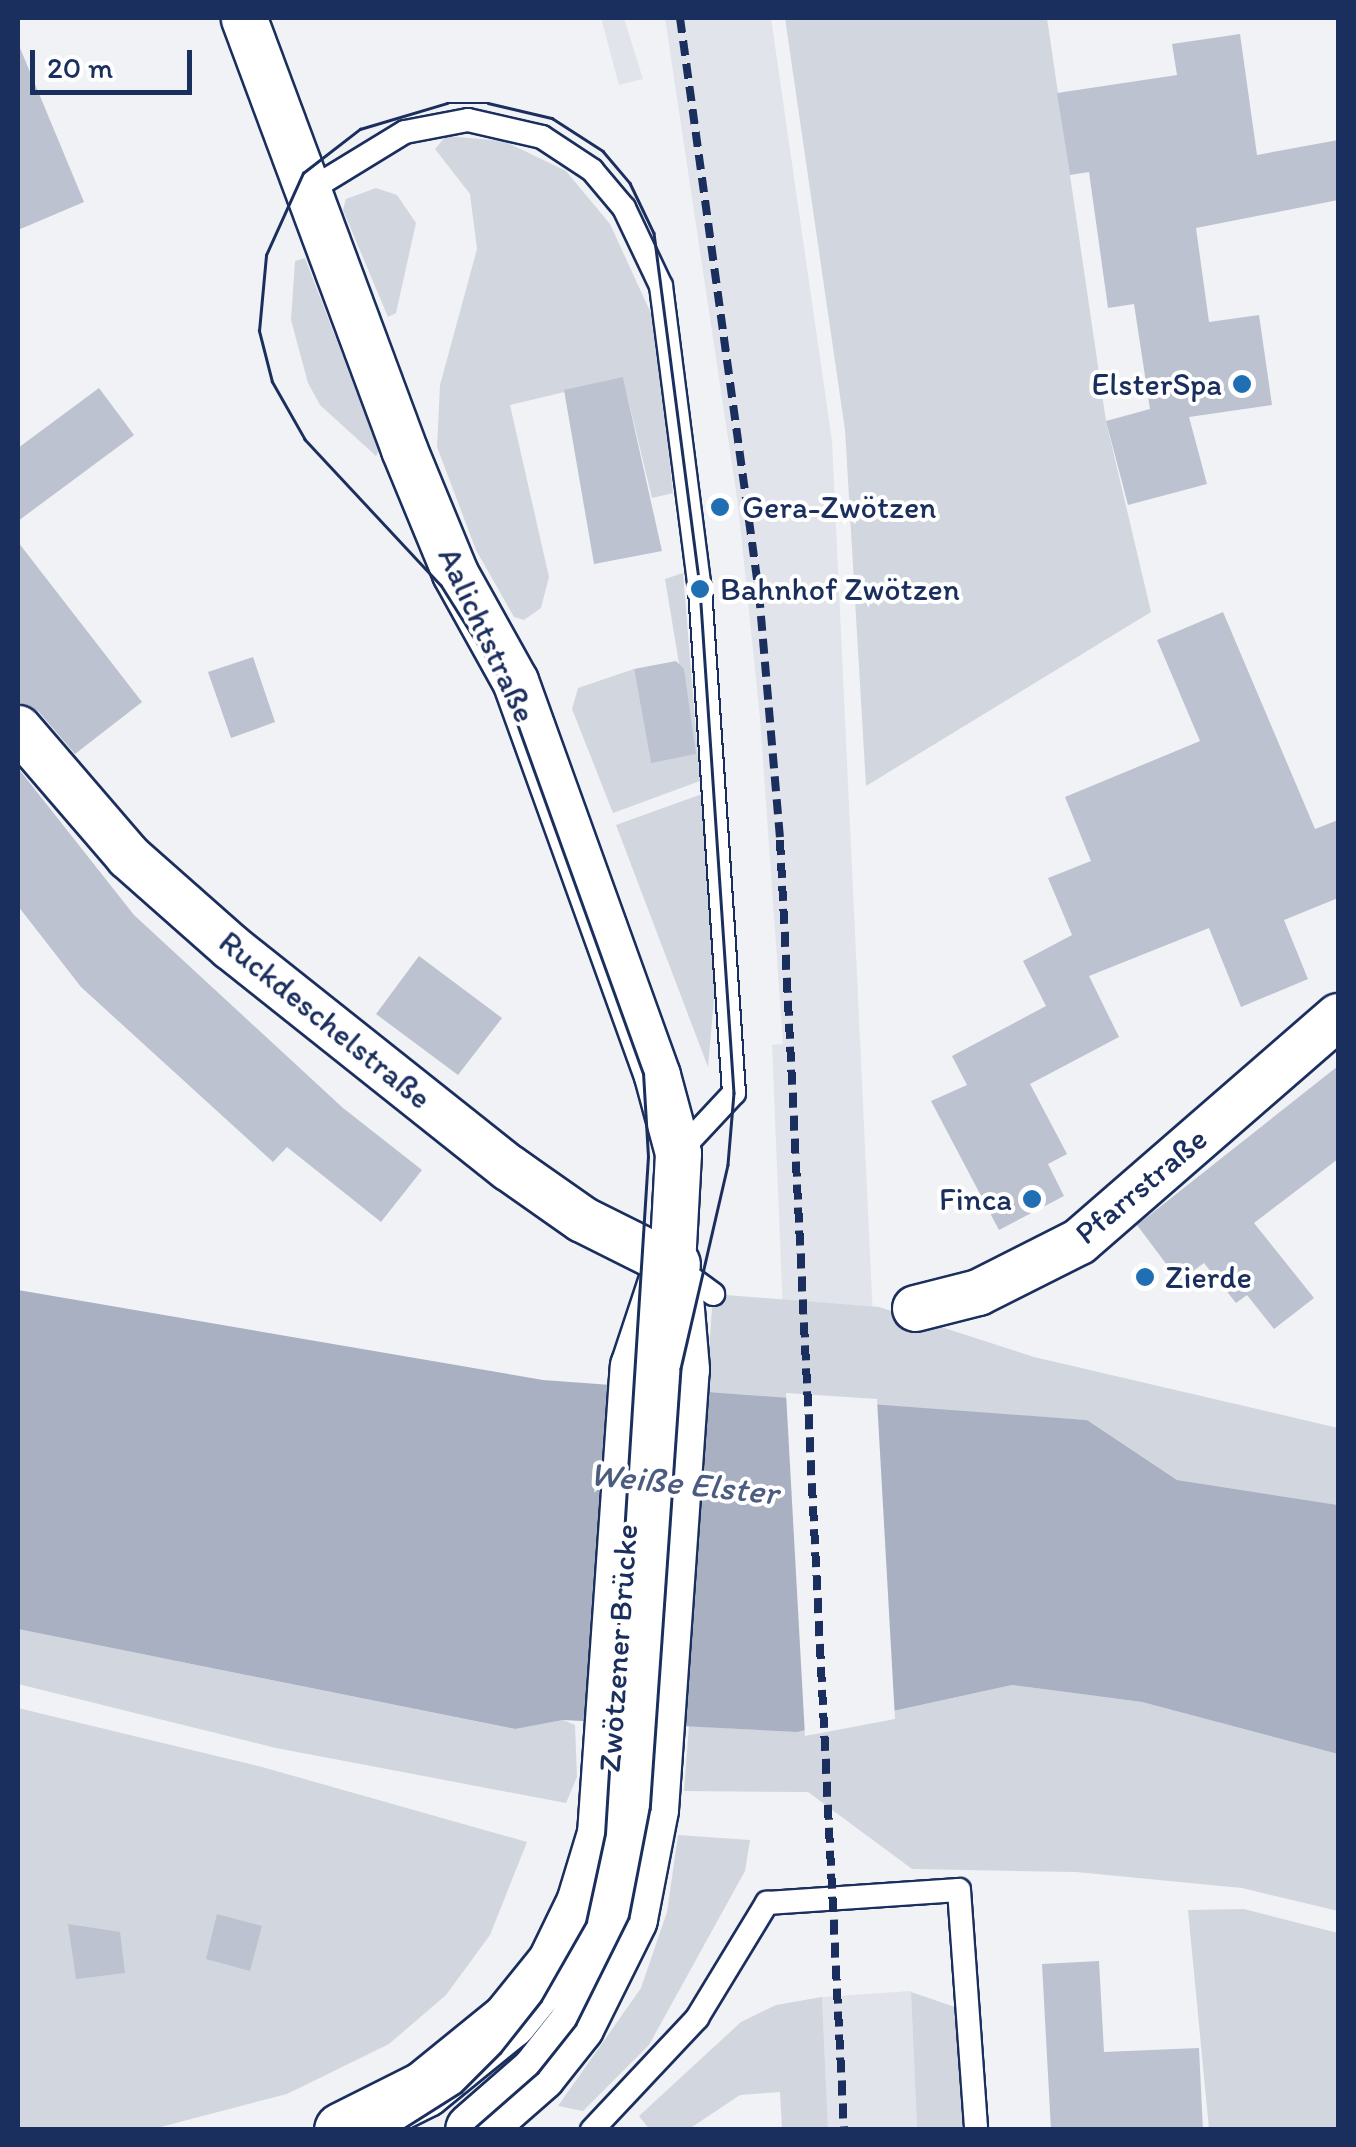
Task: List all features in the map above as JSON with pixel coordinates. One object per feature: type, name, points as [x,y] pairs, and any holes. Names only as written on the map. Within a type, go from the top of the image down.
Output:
[{"type":"main road","name":"Zwötzener Brücke","points":[[628,1808],[660,1368],[692,1279]]},
{"type":"main road","points":[[487,2127],[538,2074],[576,2025],[630,1918],[628,1808]]},
{"type":"main road","points":[[342,2130],[424,2089],[509,2020],[555,1963],[628,1808]]},
{"type":"street","name":"Aalichtstraße","points":[[244,18],[412,467],[456,573],[515,681],[657,1076],[678,1153],[692,1279]]},
{"type":"street","name":"Ruckdeschelstraße","points":[[18,728],[128,856],[231,947],[508,1167],[582,1219],[692,1279]]},
{"type":"street","name":"Pfarrstraße","points":[[915,1308],[978,1292],[1079,1241],[1338,1016]]},
{"type":"lane","points":[[323,182],[405,132],[468,120],[542,137],[592,170],[624,208],[660,286],[700,589],[734,1092],[678,1153]]},
{"type":"lane","points":[[592,2130],[697,2018],[767,1904],[959,1890],[976,2130]]},
{"type":"shaded area","points":[[601,18],[624,18],[643,79],[619,85]]},
{"type":"shaded area","points":[[665,18],[771,18],[832,441],[876,1382],[786,1386],[772,1045],[783,1044],[760,718],[738,505]]},
{"type":"shaded area","points":[[785,18],[1047,18],[1106,421],[1151,612],[866,786],[845,430]]},
{"type":"shaded area","points":[[446,136],[504,141],[566,171],[610,224],[655,322],[673,493],[652,498],[623,378],[510,405],[549,577],[541,608],[524,620],[514,617],[476,550],[437,447],[440,385],[477,249],[470,194],[435,149]]},
{"type":"shaded area","points":[[376,188],[397,195],[416,223],[396,313],[388,317],[343,210],[346,199]]},
{"type":"shaded area","points":[[305,258],[379,451],[376,456],[320,405],[308,383],[291,320],[295,261]]},
{"type":"shaded area","points":[[683,573],[700,781],[613,813],[572,709],[578,688],[634,669],[651,762],[694,754],[665,579]]},
{"type":"shaded area","points":[[702,794],[716,976],[708,1067],[616,825]]},
{"type":"shaded area","points":[[713,1294],[879,1307],[1034,1357],[1338,1428],[1338,1505],[1177,1480],[1087,1420],[706,1395]]},
{"type":"shaded area","points":[[18,1629],[514,1729],[563,1720],[575,1725],[577,1777],[566,1803],[276,1748],[18,1684]]},
{"type":"shaded area","points":[[1012,1685],[1142,1702],[1338,1754],[1338,1911],[1242,1888],[1076,1872],[912,1869],[808,1792],[684,1791],[689,1726],[797,1732]]},
{"type":"shaded area","points":[[18,1708],[262,1767],[527,1842],[490,1935],[446,1995],[389,2044],[287,2094],[153,2129],[18,2130]]},
{"type":"shaded area","points":[[678,1835],[750,1840],[745,1871],[649,2045],[583,2111],[558,2106],[641,1988],[667,1912]]},
{"type":"shaded area","points":[[1244,1909],[1338,1933],[1338,2129],[1209,2129],[1188,1910]]},
{"type":"shaded area","points":[[911,1991],[917,2129],[828,2129],[822,1997]]},
{"type":"shaded area","points":[[911,1992],[955,2007],[963,2129],[917,2129]]},
{"type":"shaded area","points":[[822,1997],[828,2129],[782,2129],[780,2092],[740,2095],[689,2129],[649,2129],[639,2116],[741,2022],[776,2005]]},
{"type":"water","name":"Weiße Elster","points":[[18,1290],[543,1380],[1087,1420],[1177,1480],[1338,1505],[1338,1754],[1142,1702],[1012,1685],[797,1732],[563,1720],[515,1729],[18,1629]]},
{"type":"pier","points":[[786,1393],[877,1399],[895,1719],[805,1736]]},
{"type":"building","points":[[1240,34],[1257,155],[1338,140],[1338,200],[1196,228],[1209,322],[1259,315],[1272,405],[1189,417],[1207,484],[1128,505],[1106,421],[1150,409],[1134,304],[1108,308],[1089,172],[1070,175],[1057,93],[1177,75],[1172,44]]},
{"type":"building","points":[[18,43],[84,202],[18,230]]},
{"type":"building","points":[[623,377],[662,551],[594,564],[564,390]]},
{"type":"building","points":[[99,388],[134,435],[18,521],[18,448]]},
{"type":"building","points":[[18,542],[142,702],[75,754],[38,711],[18,702]]},
{"type":"building","points":[[1223,612],[1315,829],[1338,820],[1338,898],[1284,920],[1308,979],[1241,1007],[1209,928],[1089,976],[1119,1037],[1030,1084],[1067,1154],[1048,1164],[1064,1196],[999,1230],[931,1101],[967,1085],[952,1056],[1046,1006],[1023,961],[1072,935],[1048,878],[1091,861],[1065,797],[1200,741],[1157,640]]},
{"type":"building","points":[[253,657],[275,722],[231,738],[208,672]]},
{"type":"building","points":[[676,661],[684,669],[696,754],[651,763],[634,669]]},
{"type":"building","points":[[18,768],[134,915],[343,1108],[422,1170],[381,1222],[287,1147],[273,1162],[81,987],[18,906]]},
{"type":"building","points":[[419,956],[502,1018],[458,1075],[376,1014]]},
{"type":"building","points":[[1338,1066],[1338,1159],[1254,1223],[1314,1298],[1274,1329],[1247,1295],[1236,1303],[1204,1263],[1179,1281],[1137,1225]]},
{"type":"building","points":[[217,1914],[262,1926],[250,1971],[206,1959]]},
{"type":"building","points":[[68,1924],[120,1932],[125,1973],[76,1979]]},
{"type":"building","points":[[1099,1961],[1104,2052],[1199,2048],[1203,2130],[1051,2130],[1042,1964]]},
{"type":"tram line","points":[[401,2130],[461,2092],[500,2053],[541,2001],[586,1922],[605,1834],[648,1157],[643,1074],[502,683],[441,586],[305,440],[272,382],[259,331],[266,255],[303,173],[360,129],[447,103],[488,103],[552,118],[603,151],[630,183],[654,233],[700,589],[734,1093],[728,1165],[681,1369],[650,1809],[629,1918],[576,2025],[538,2073],[473,2130]]},
{"type":"railway","points":[[680,18],[759,593],[780,840],[844,2130]]},
{"type":"place","name":"ElsterSpa","points":[[1242,384]]},
{"type":"place","name":"Gera-Zwötzen","points":[[720,507]]},
{"type":"place","name":"Bahnhof Zwötzen","points":[[700,589]]},
{"type":"place","name":"Finca","points":[[1032,1199]]},
{"type":"place","name":"Zierde","points":[[1145,1277]]}]
